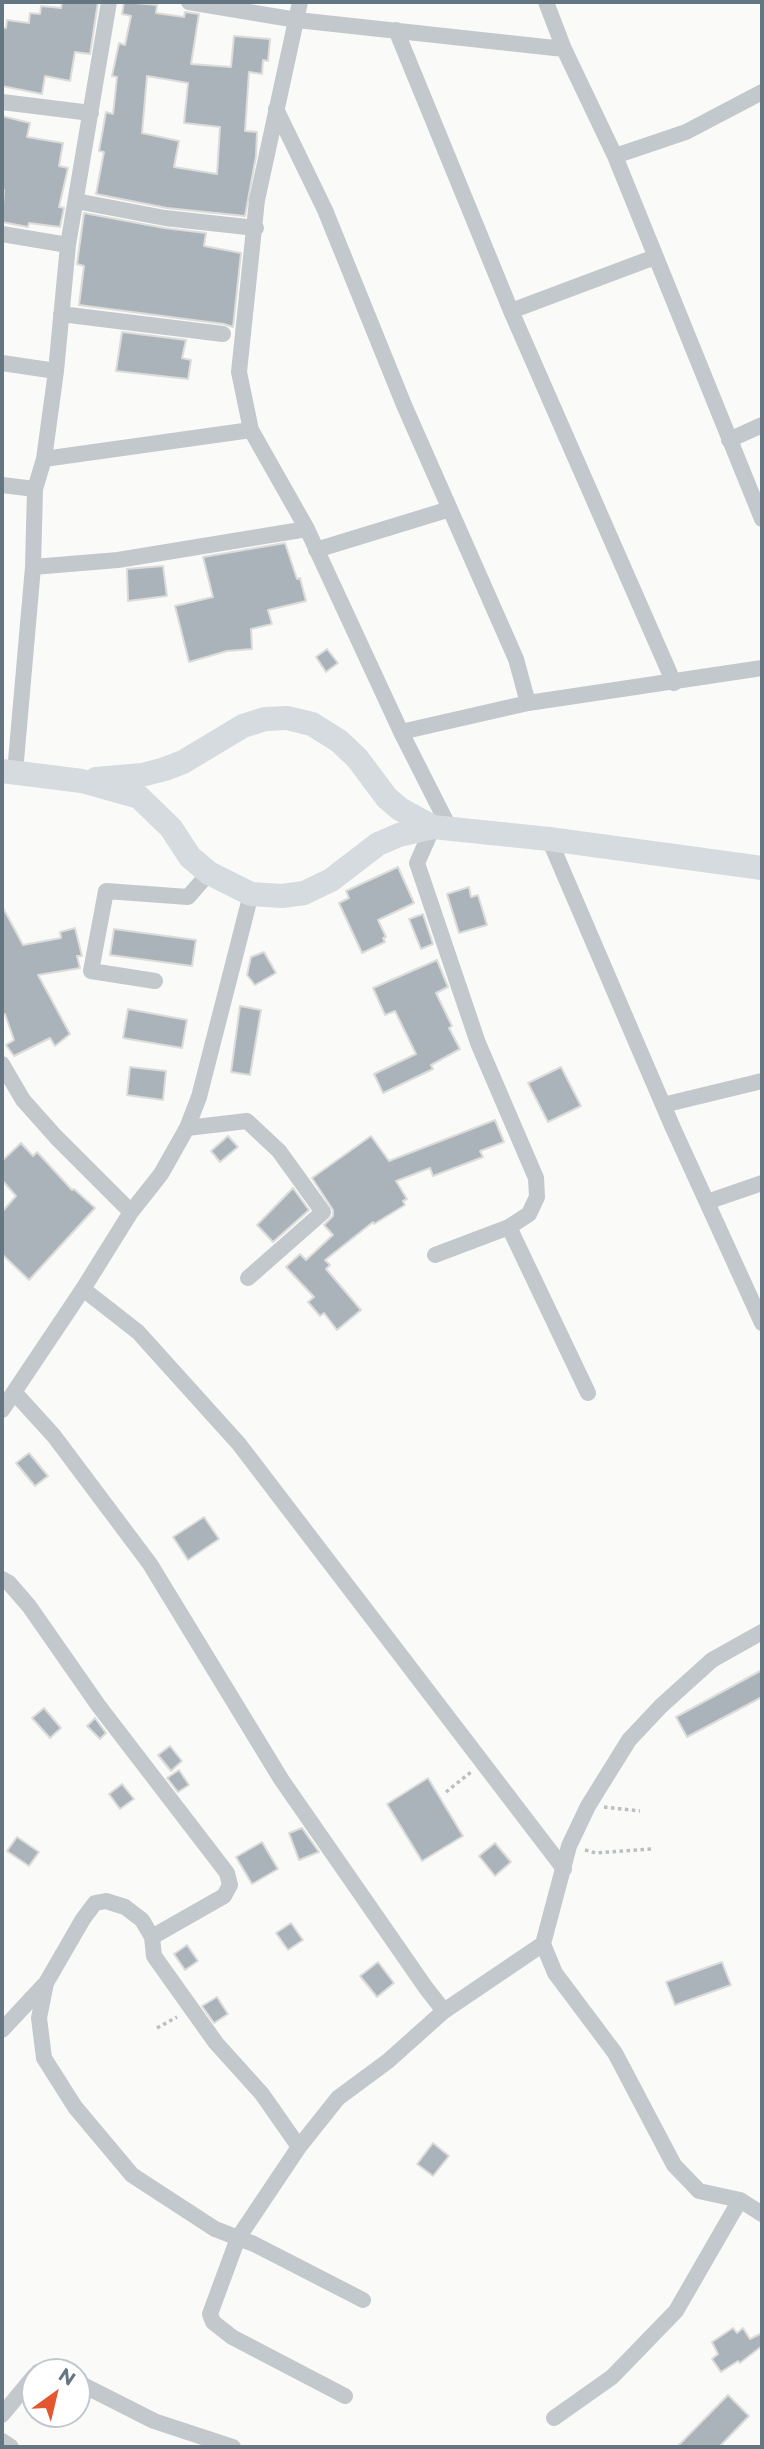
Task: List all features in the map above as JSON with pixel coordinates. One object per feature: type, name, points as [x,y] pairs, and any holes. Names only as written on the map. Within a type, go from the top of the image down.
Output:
[{"type":"highway","points":[[82,781],[142,775],[166,769],[183,762],[243,726],[265,719],[287,718],[312,724],[339,741],[357,758],[387,798],[400,809],[441,827]]},
{"type":"highway","points":[[8,772],[82,781],[139,797],[171,828],[190,857],[209,873],[251,894],[282,896],[304,893],[331,880],[378,844],[399,835],[441,827],[762,868]]},
{"type":"street","points":[[8,772],[33,567],[35,489],[44,459],[56,371],[68,245],[109,2]]},
{"type":"street","points":[[189,2],[297,20],[564,49]]},
{"type":"street","points":[[300,2],[257,200],[239,373],[251,430],[307,529],[401,732],[441,827],[417,863],[478,1043],[536,1178],[537,1197],[529,1214],[509,1227],[435,1255]]},
{"type":"street","points":[[546,2],[564,49],[615,156],[762,519]]},
{"type":"street","points":[[396,30],[511,311],[674,683]]},
{"type":"street","points":[[615,156],[686,132],[762,92]]},
{"type":"street","points":[[2,102],[91,113]]},
{"type":"street","points":[[276,110],[325,210],[404,405],[516,659],[528,703]]},
{"type":"street","points":[[75,201],[165,218],[256,228]]},
{"type":"street","points":[[2,234],[68,245]]},
{"type":"street","points":[[511,311],[655,257]]},
{"type":"street","points":[[61,314],[223,334]]},
{"type":"street","points":[[2,363],[56,371]]},
{"type":"street","points":[[729,440],[762,425]]},
{"type":"street","points":[[44,459],[251,430]]},
{"type":"street","points":[[2,485],[35,489]]},
{"type":"street","points":[[316,550],[450,509]]},
{"type":"street","points":[[33,567],[118,560],[307,529]]},
{"type":"street","points":[[401,732],[528,703],[762,668]]},
{"type":"street","points":[[549,839],[663,1105],[762,1321]]},
{"type":"street","points":[[156,981],[91,971],[106,891],[188,897],[209,873]]},
{"type":"street","points":[[2,1410],[131,1212],[161,1174],[187,1128],[199,1097],[251,894]]},
{"type":"street","points":[[2,1065],[23,1100],[131,1212]]},
{"type":"street","points":[[663,1105],[762,1081]]},
{"type":"street","points":[[187,1128],[247,1121],[279,1151],[323,1212],[248,1278]]},
{"type":"street","points":[[706,1202],[762,1183]]},
{"type":"street","points":[[509,1227],[588,1393]]},
{"type":"street","points":[[83,1289],[138,1332],[239,1444],[564,1868]]},
{"type":"street","points":[[14,1392],[54,1436],[150,1564],[282,1779],[444,2011]]},
{"type":"street","points":[[2,1579],[9,1583],[29,1606],[99,1705],[228,1873],[230,1885],[223,1896],[152,1937]]},
{"type":"street","points":[[762,1632],[712,1660],[661,1706],[629,1740],[588,1805],[569,1846],[543,1944],[555,1973],[615,2053],[674,2165],[699,2191],[740,2200],[762,2214]]},
{"type":"street","points":[[2,2030],[46,1983],[95,1903],[106,1900],[125,1908],[142,1920],[152,1937],[154,1956],[216,2043],[262,2094],[299,2147]]},
{"type":"street","points":[[345,2396],[232,2337],[213,2322],[209,2314],[238,2238],[299,2147],[338,2098],[388,2061],[444,2011],[543,1944]]},
{"type":"street","points":[[46,1983],[39,2018],[44,2058],[75,2107],[132,2175],[215,2229],[254,2244],[363,2300]]},
{"type":"street","points":[[554,2418],[612,2378],[676,2311],[740,2200]]},
{"type":"street","points":[[91,2389],[154,2421],[233,2447]]},
{"type":"street","points":[[2,2415],[21,2392]]},
{"type":"path","points":[[446,1793],[483,1762]]},
{"type":"path","points":[[588,1805],[640,1811]]},
{"type":"path","points":[[569,1846],[596,1853],[652,1849]]},
{"type":"path","points":[[157,2028],[191,2009]]},
{"type":"building","points":[[62,2],[98,2],[90,54],[75,52],[70,81],[45,76],[42,94],[2,86],[2,28],[6,28],[7,20],[29,23],[30,13],[40,14],[41,6],[61,8]]},
{"type":"building","points":[[124,2],[157,5],[156,13],[184,17],[185,12],[199,14],[191,64],[231,67],[234,36],[270,39],[268,61],[263,60],[262,74],[249,72],[245,131],[257,132],[256,156],[245,216],[167,208],[96,194],[104,152],[99,151],[106,112],[113,114],[117,77],[112,76],[119,43],[125,45],[131,16],[122,14]],"holes":[[[147,76],[188,83],[184,123],[220,127],[217,174],[174,167],[179,141],[142,133]]]},
{"type":"building","points":[[2,116],[30,123],[27,137],[63,143],[59,166],[68,168],[59,207],[64,208],[60,227],[29,223],[28,227],[2,222]]},
{"type":"building","points":[[84,213],[206,233],[204,246],[241,253],[233,327],[79,305],[84,266],[77,264]]},
{"type":"building","points":[[122,332],[186,340],[182,358],[191,360],[188,379],[116,371]]},
{"type":"building","points":[[285,543],[297,579],[300,578],[306,601],[268,610],[272,624],[251,629],[252,649],[227,651],[189,662],[175,606],[213,597],[203,557]]},
{"type":"building","points":[[163,566],[167,596],[128,601],[127,569]]},
{"type":"building","points":[[327,649],[338,663],[326,672],[316,657]]},
{"type":"building","points":[[398,867],[414,903],[378,920],[386,937],[383,938],[385,942],[362,953],[339,903],[349,898],[346,891]]},
{"type":"building","points":[[469,887],[471,897],[478,895],[487,925],[459,933],[447,894]]},
{"type":"building","points":[[2,906],[23,945],[61,938],[60,932],[75,928],[82,956],[77,956],[80,968],[38,975],[70,1034],[55,1046],[50,1038],[14,1056],[6,1045],[14,1040],[5,1014],[2,1016]]},
{"type":"building","points":[[423,914],[433,944],[421,949],[409,919]]},
{"type":"building","points":[[114,929],[196,940],[192,966],[110,955]]},
{"type":"building","points":[[264,952],[276,973],[255,985],[247,975],[251,957]]},
{"type":"building","points":[[437,960],[448,987],[436,993],[460,1049],[431,1065],[433,1069],[383,1093],[374,1074],[416,1054],[395,1011],[385,1015],[373,988]]},
{"type":"building","points":[[240,1006],[261,1010],[250,1075],[231,1072]]},
{"type":"building","points":[[128,1009],[187,1020],[182,1048],[123,1038]]},
{"type":"building","points":[[130,1067],[166,1071],[163,1100],[127,1095]]},
{"type":"building","points":[[561,1067],[581,1106],[548,1122],[528,1083]]},
{"type":"building","points":[[495,1120],[504,1142],[480,1151],[483,1157],[433,1176],[430,1168],[396,1181],[407,1199],[403,1201],[405,1205],[374,1224],[373,1222],[325,1260],[330,1265],[326,1269],[361,1310],[337,1330],[324,1313],[320,1316],[308,1302],[314,1297],[286,1267],[300,1254],[306,1260],[333,1235],[324,1225],[333,1216],[333,1210],[312,1178],[371,1136],[389,1161]]},
{"type":"building","points":[[228,1136],[238,1147],[220,1162],[211,1151]]},
{"type":"building","points":[[21,1143],[33,1156],[37,1152],[72,1190],[95,1208],[29,1280],[2,1254],[2,1212],[16,1196],[2,1180],[2,1161]]},
{"type":"building","points":[[293,1188],[309,1210],[273,1242],[257,1225]]},
{"type":"building","points":[[29,1453],[48,1476],[35,1486],[16,1463]]},
{"type":"building","points":[[204,1517],[219,1539],[188,1560],[173,1537]]},
{"type":"building","points":[[762,1670],[762,1697],[687,1737],[676,1717]]},
{"type":"building","points":[[44,1708],[61,1728],[50,1738],[32,1718]]},
{"type":"building","points":[[95,1718],[106,1733],[100,1739],[87,1726]]},
{"type":"building","points":[[170,1746],[182,1761],[171,1771],[158,1755]]},
{"type":"building","points":[[179,1770],[189,1785],[178,1792],[167,1778]]},
{"type":"building","points":[[428,1778],[463,1836],[422,1861],[387,1804]]},
{"type":"building","points":[[122,1784],[134,1799],[120,1809],[109,1794]]},
{"type":"building","points":[[302,1828],[319,1852],[299,1860],[289,1833]]},
{"type":"building","points":[[17,1837],[39,1852],[29,1866],[7,1851]]},
{"type":"building","points":[[262,1842],[278,1869],[252,1884],[236,1857]]},
{"type":"building","points":[[495,1843],[511,1862],[495,1876],[479,1856]]},
{"type":"building","points":[[291,1923],[303,1940],[288,1950],[276,1933]]},
{"type":"building","points":[[187,1945],[198,1961],[185,1970],[174,1954]]},
{"type":"building","points":[[378,1962],[394,1983],[377,1997],[360,1976]]},
{"type":"building","points":[[722,1962],[731,1985],[675,2005],[666,1982]]},
{"type":"building","points":[[217,1997],[228,2014],[214,2023],[202,2006]]},
{"type":"building","points":[[433,2143],[449,2156],[433,2176],[417,2164]]},
{"type":"building","points":[[733,2328],[737,2333],[743,2328],[750,2339],[762,2333],[762,2346],[740,2363],[738,2361],[721,2372],[712,2359],[718,2354],[712,2342]]},
{"type":"building","points":[[728,2395],[749,2416],[719,2447],[677,2447]]}]
